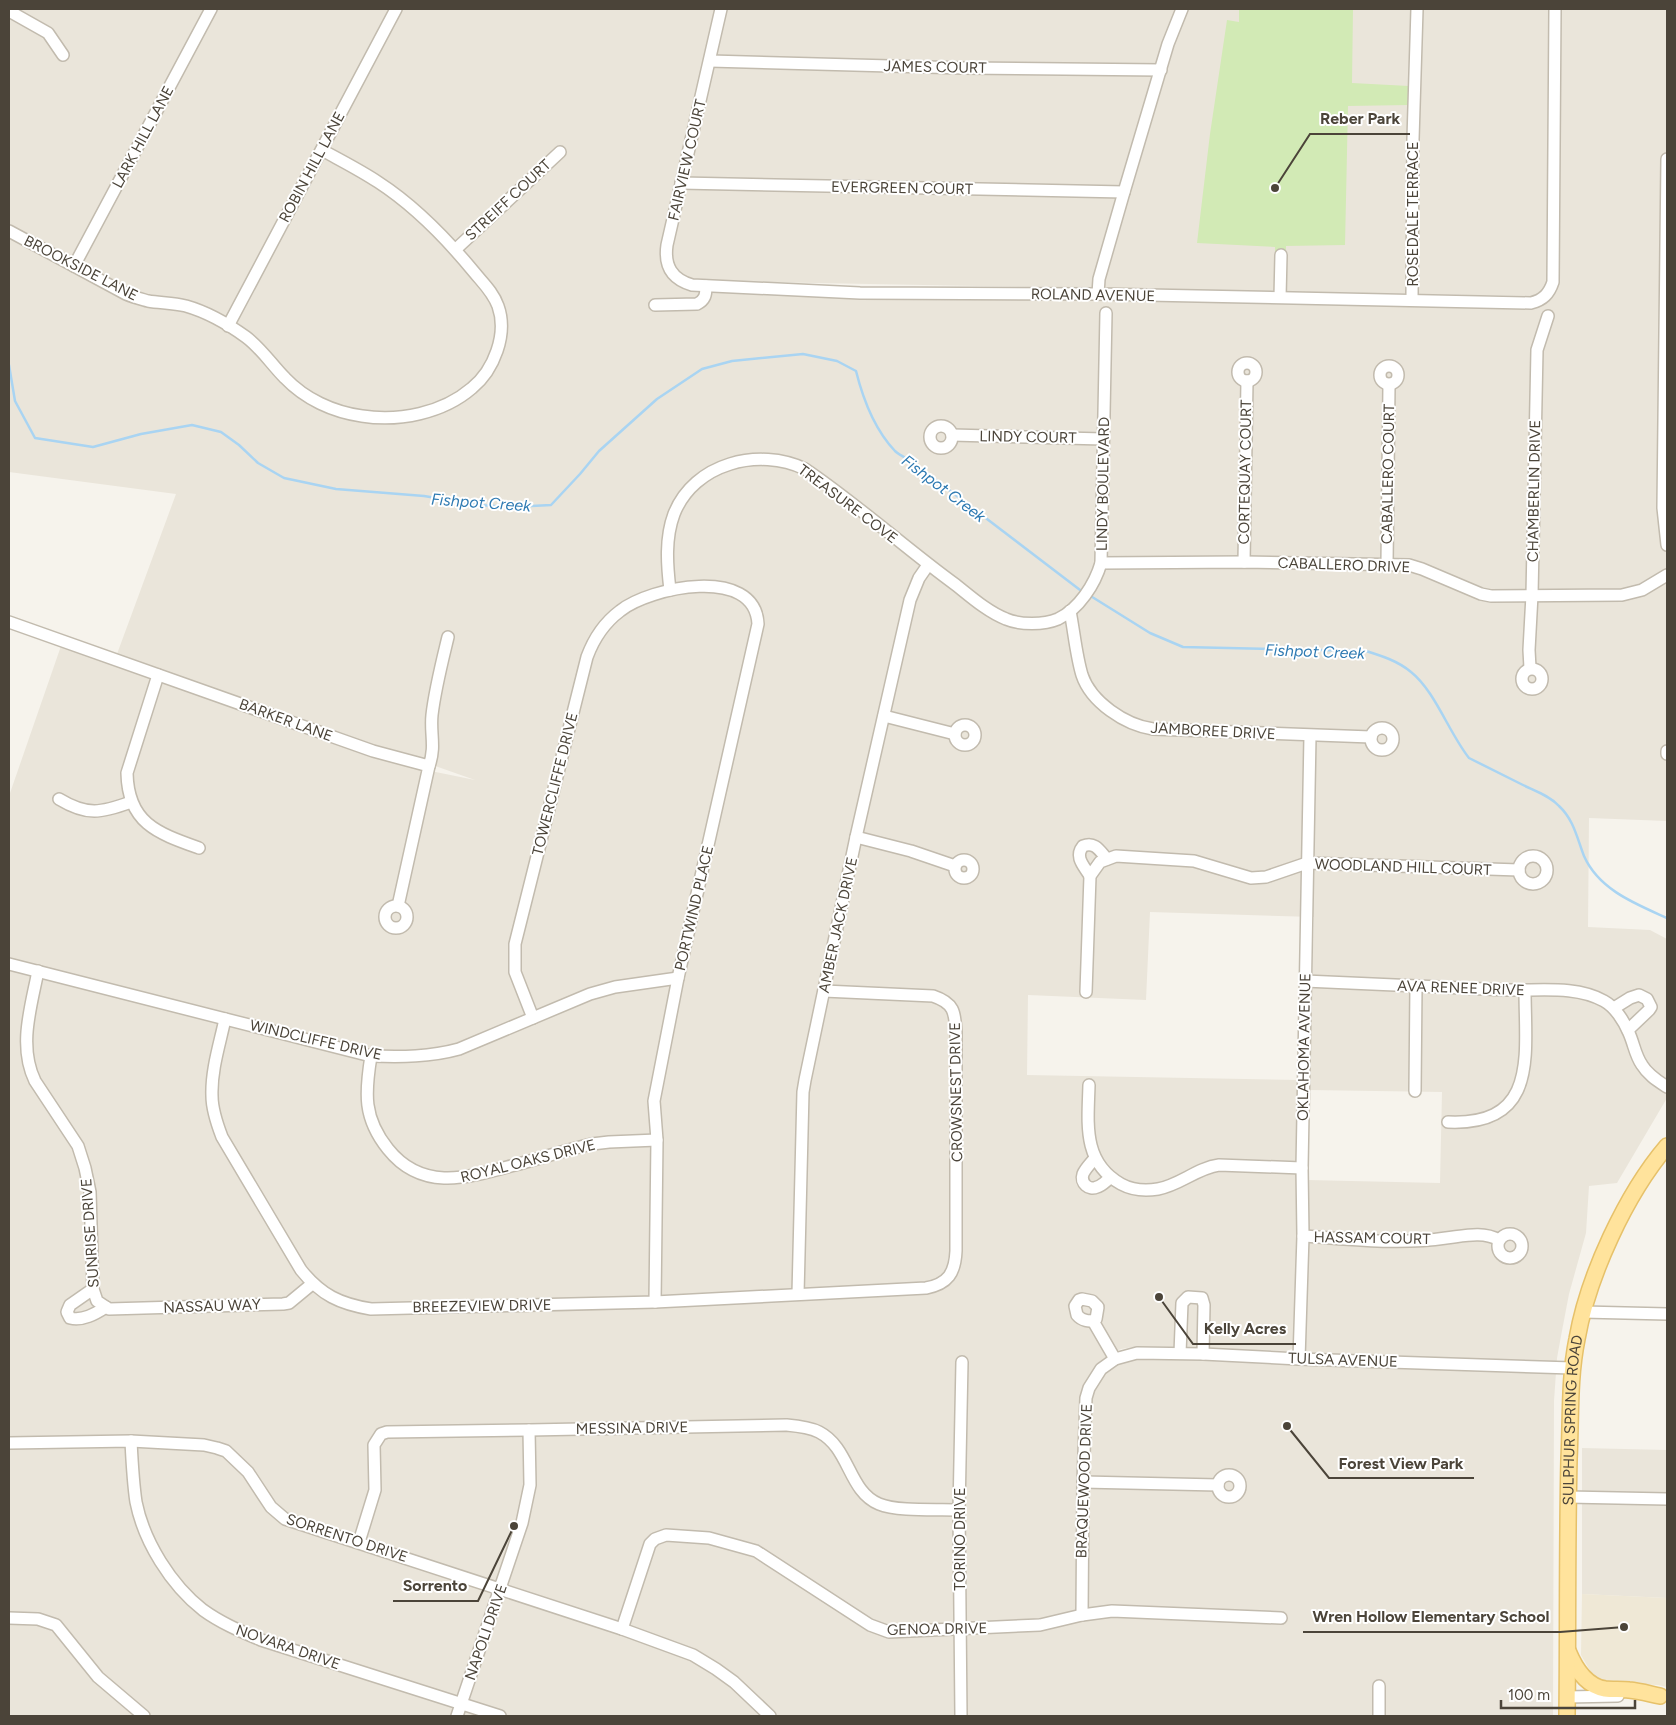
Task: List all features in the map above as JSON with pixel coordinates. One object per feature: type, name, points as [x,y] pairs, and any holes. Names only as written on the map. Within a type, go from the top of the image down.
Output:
[{"type":"main road","name":"SULPHUR SPRING ROAD","points":[[1567,1716],[1568,1497],[1572,1368],[1583,1312],[1604,1254],[1616,1226],[1647,1173],[1667,1146]]},
{"type":"main road","points":[[1567,1649],[1574,1666],[1594,1686],[1604,1689],[1630,1690],[1664,1697]]},
{"type":"street","name":"LARK HILL LANE","points":[[74,266],[211,9]]},
{"type":"street","name":"ROBIN HILL LANE","points":[[228,326],[396,9]]},
{"type":"street","name":"FAIRVIEW COURT","points":[[706,286],[692,285],[677,278],[667,265],[667,245],[721,9]]},
{"type":"street","points":[[1098,294],[1099,279],[1124,192],[1168,44],[1182,9]]},
{"type":"street","name":"ROSEDALE TERRACE","points":[[1412,300],[1413,140],[1417,9]]},
{"type":"street","name":"ROLAND AVENUE","points":[[706,286],[860,293],[1098,294],[1530,303],[1544,298],[1551,289],[1553,274],[1554,9]]},
{"type":"street","points":[[9,11],[48,33],[63,55]]},
{"type":"street","name":"JAMES COURT","points":[[710,61],[964,68],[1161,70]]},
{"type":"street","name":"BROOKSIDE LANE","points":[[9,231],[126,294],[146,300],[199,310],[228,326],[247,338],[302,394],[324,405],[346,413],[371,417],[400,418],[422,413],[452,401],[470,390],[482,379],[497,350],[501,319],[498,305],[489,289],[456,249],[427,221],[378,182],[322,150]]},
{"type":"street","name":"STREIFF COURT","points":[[456,249],[560,152]]},
{"type":"street","points":[[1667,160],[1666,450],[1663,508],[1667,545]]},
{"type":"street","name":"EVERGREEN COURT","points":[[681,183],[1124,192]]},
{"type":"street","points":[[1280,297],[1281,255]]},
{"type":"street","points":[[655,305],[697,304],[702,302],[706,295],[706,286]]},
{"type":"street","name":"LINDY BOULEVARD","points":[[1099,568],[1106,313]]},
{"type":"street","name":"CHAMBERLIN DRIVE","points":[[1530,668],[1537,350],[1548,316]]},
{"type":"street","name":"CORTEQUAY COURT","points":[[1244,562],[1247,381]]},
{"type":"street","name":"CABALLERO COURT","points":[[1387,564],[1389,384]]},
{"type":"street","name":"LINDY COURT","points":[[952,435],[1104,439]]},
{"type":"street","name":"TREASURE COVE","points":[[670,590],[667,548],[674,514],[683,497],[694,485],[719,468],[750,459],[775,460],[805,469],[928,565],[996,614],[1017,622],[1037,622],[1059,619],[1074,607]]},
{"type":"street","name":"CABALLERO DRIVE","points":[[1099,568],[1244,562],[1409,565],[1481,594],[1492,596],[1622,595],[1642,590],[1667,575]]},
{"type":"street","name":"AMBER JACK DRIVE","points":[[798,1294],[803,1092],[856,837],[910,600],[919,578],[928,565]]},
{"type":"street","points":[[1074,607],[1092,584],[1099,568]]},
{"type":"street","name":"PORTWIND PLACE","points":[[655,1302],[657,1140],[654,1101],[678,978],[758,624],[758,618],[753,606],[738,594],[720,587],[700,585],[670,590]]},
{"type":"street","name":"TOWERCLIFFE DRIVE","points":[[534,1018],[515,972],[515,944],[587,657],[592,643],[601,630],[621,610],[653,594],[670,590]]},
{"type":"street","name":"JAMBOREE DRIVE","points":[[1074,607],[1082,676],[1090,689],[1111,712],[1144,728],[1371,737]]},
{"type":"street","name":"BARKER LANE","points":[[9,622],[373,751],[429,766]]},
{"type":"street","points":[[398,906],[433,747],[432,716],[448,637]]},
{"type":"street","points":[[158,675],[127,773],[127,787],[131,802],[140,817],[152,828],[163,835],[199,848]]},
{"type":"street","points":[[884,716],[955,734]]},
{"type":"street","name":"OKLAHOMA AVENUE","points":[[1299,1359],[1303,1236],[1302,1168],[1310,736]]},
{"type":"street","points":[[59,799],[74,809],[96,812],[131,802]]},
{"type":"street","points":[[856,837],[911,850],[955,866]]},
{"type":"street","points":[[1086,992],[1090,876],[1079,854],[1083,846],[1090,844],[1095,846],[1107,859],[1100,862],[1090,876]]},
{"type":"street","name":"WOODLAND HILL COURT","points":[[1107,859],[1116,856],[1194,861],[1251,878],[1266,877],[1307,863],[1519,870]]},
{"type":"street","name":"WINDCLIFFE DRIVE","points":[[9,964],[371,1056],[410,1057],[446,1053],[460,1049],[602,990],[678,978]]},
{"type":"street","name":"SUNRISE DRIVE","points":[[38,971],[27,1027],[28,1060],[35,1081],[78,1146],[85,1168],[90,1192],[93,1289],[101,1304]]},
{"type":"street","name":"AVA RENEE DRIVE","points":[[1305,981],[1573,991],[1591,995],[1604,1000],[1614,1008],[1628,1030],[1641,1065],[1667,1087]]},
{"type":"street","points":[[1415,1090],[1416,986]]},
{"type":"street","points":[[1448,1122],[1466,1123],[1489,1118],[1501,1111],[1517,1094],[1525,1068],[1526,990]]},
{"type":"street","name":"CROWSNEST DRIVE","points":[[824,992],[933,996],[948,1003],[952,1008],[955,1015],[956,1032],[956,1251],[954,1268],[949,1277]]},
{"type":"street","points":[[1614,1008],[1639,995],[1647,999],[1650,1006],[1649,1010],[1628,1030]]},
{"type":"street","name":"BREEZEVIEW DRIVE","points":[[225,1019],[214,1072],[212,1095],[222,1137],[301,1270],[312,1284],[332,1298],[357,1307],[371,1309],[655,1302],[926,1288],[942,1283],[949,1277]]},
{"type":"street","name":"ROYAL OAKS DRIVE","points":[[371,1056],[366,1090],[366,1105],[377,1133],[390,1153],[400,1162],[433,1178],[466,1178],[592,1144],[657,1140]]},
{"type":"street","points":[[1089,1085],[1089,1142],[1095,1158],[1110,1178],[1127,1187],[1141,1190],[1157,1189],[1175,1184],[1209,1166],[1218,1165],[1302,1168]]},
{"type":"street","points":[[1095,1158],[1082,1177],[1084,1184],[1091,1188],[1096,1188],[1110,1178]]},
{"type":"street","name":"HASSAM COURT","points":[[1303,1236],[1423,1242],[1472,1235],[1491,1236],[1499,1240]]},
{"type":"street","name":"NASSAU WAY","points":[[93,1289],[70,1305],[67,1312],[70,1318],[78,1320],[98,1313],[101,1304],[109,1309],[283,1304],[289,1303],[312,1284]]},
{"type":"street","points":[[1180,1353],[1182,1303],[1188,1297],[1202,1298],[1204,1305],[1203,1354]]},
{"type":"street","points":[[1583,1312],[1667,1314]]},
{"type":"street","points":[[1093,1321],[1115,1359]]},
{"type":"street","name":"TULSA AVENUE","points":[[1115,1359],[1138,1353],[1180,1353],[1572,1368]]},
{"type":"street","name":"BRAQUEWOOD DRIVE","points":[[1082,1614],[1086,1398],[1089,1388],[1101,1369],[1115,1359]]},
{"type":"street","name":"TORINO DRIVE","points":[[961,1716],[959,1510],[962,1362]]},
{"type":"street","name":"MESSINA DRIVE","points":[[359,1542],[375,1490],[374,1445],[381,1434],[387,1432],[797,1426],[817,1431],[833,1443],[842,1454],[860,1489],[880,1504],[892,1507],[959,1510]]},
{"type":"street","name":"NAPOLI DRIVE","points":[[457,1716],[522,1523],[528,1498],[529,1430]]},
{"type":"street","name":"SORRENTO DRIVE","points":[[9,1443],[131,1441],[204,1445],[226,1451],[248,1472],[271,1507],[285,1519],[622,1629],[694,1655],[734,1682],[770,1716]]},
{"type":"street","name":"NOVARA DRIVE","points":[[131,1441],[136,1503],[147,1534],[171,1576],[192,1601],[205,1611],[232,1628],[260,1640],[500,1716]]},
{"type":"street","points":[[1083,1482],[1218,1485]]},
{"type":"street","points":[[1568,1497],[1667,1499]]},
{"type":"street","name":"GENOA DRIVE","points":[[622,1629],[650,1544],[660,1536],[666,1535],[709,1538],[756,1551],[870,1625],[889,1632],[1040,1625],[1082,1614],[1112,1611],[1281,1618]]},
{"type":"street","points":[[9,1618],[38,1620],[56,1625],[98,1677],[144,1716]]},
{"type":"street","points":[[1378,1716],[1379,1686]]},
{"type":"street","points":[[1567,1697],[1664,1697]]},
{"type":"shaded area","points":[[9,9],[1667,9],[1667,821],[1589,818],[1588,927],[1650,930],[1667,939],[1667,1098],[1617,1183],[1589,1186],[1586,1233],[1569,1294],[1561,1336],[1557,1358],[1554,1401],[1553,1716],[9,1716],[9,796],[61,646],[416,768],[475,780],[117,654],[176,494],[9,472]],"holes":[[[704,281],[1532,296],[1535,305],[1102,300],[695,291]],[[1150,912],[1314,917],[1309,1090],[1442,1092],[1440,1183],[1307,1180],[1304,1362],[1140,1358],[1105,1355],[1133,1347],[1286,1351],[1292,1349],[1295,1344],[1299,1080],[1027,1075],[1028,995],[1146,1000]]]},
{"type":"shaded area","points":[[1582,1448],[1667,1450],[1667,1598],[1582,1594]]},
{"type":"shaded area","points":[[1582,1594],[1667,1598],[1667,1687],[1610,1683],[1592,1674],[1581,1655]]},
{"type":"green space","points":[[1239,9],[1353,9],[1352,83],[1409,86],[1409,105],[1348,106],[1345,245],[1286,246],[1286,266],[1275,266],[1275,247],[1197,243],[1210,134],[1227,20],[1239,22]]},
{"type":"waterway","name":"Fishpot Creek","points":[[9,365],[15,401],[35,438],[93,447],[141,434],[192,425],[221,432],[239,445],[258,463],[284,478],[336,489],[424,496],[479,505],[512,507],[551,505],[599,451],[657,399],[702,369],[732,361],[803,354],[837,361],[856,371],[870,413],[881,433],[895,451],[911,461],[1084,593]]},
{"type":"waterway","name":"Fishpot Creek","points":[[1089,595],[1150,633],[1183,647],[1366,651],[1401,665],[1420,680],[1435,701],[1469,758],[1555,802],[1568,817],[1575,830],[1584,856],[1599,878],[1631,901],[1667,918]]},
{"type":"place","name":"Reber Park","points":[[1275,188]]},
{"type":"place","name":"Kelly Acres","points":[[1159,1297]]},
{"type":"place","name":"Forest View Park","points":[[1287,1426]]},
{"type":"place","name":"Sorrento","points":[[514,1526]]},
{"type":"place","name":"Wren Hollow Elementary School","points":[[1624,1627]]}]
